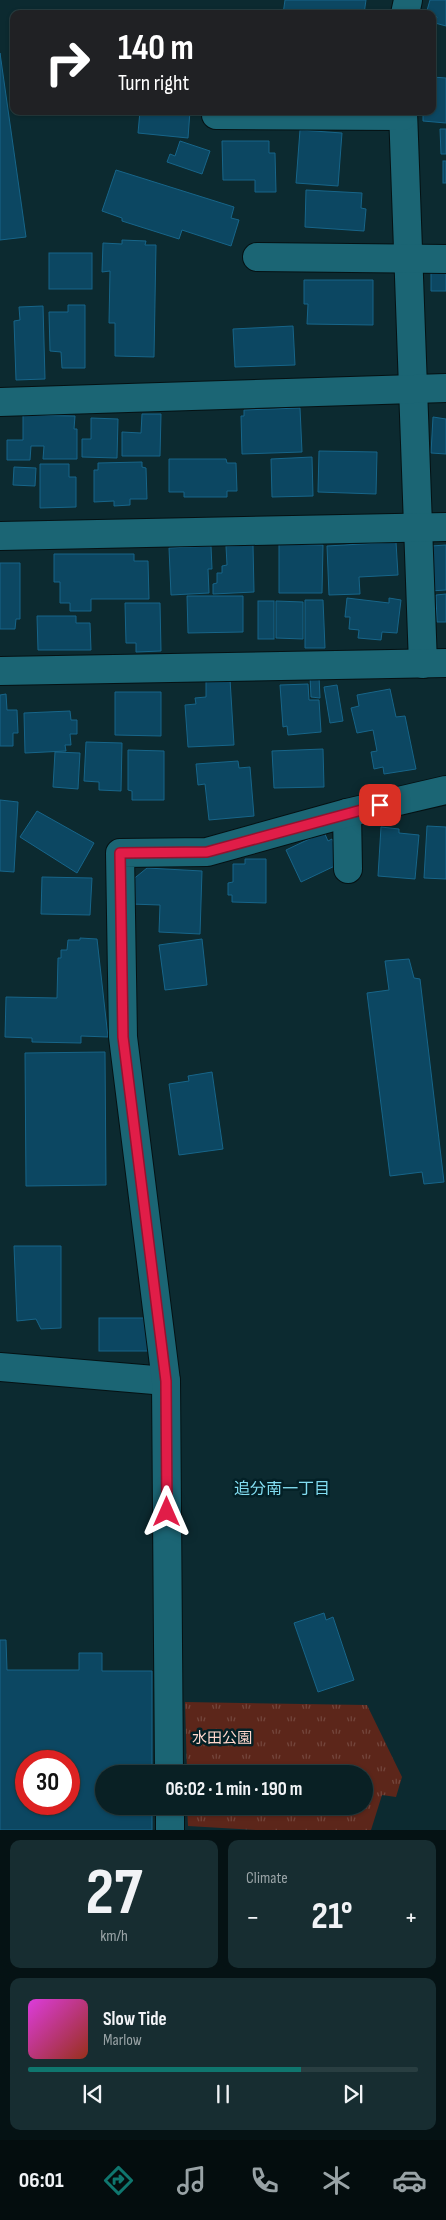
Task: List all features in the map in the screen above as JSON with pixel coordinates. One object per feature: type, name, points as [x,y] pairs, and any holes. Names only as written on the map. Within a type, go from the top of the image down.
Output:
[{"type":"street","points":[[0,671],[434,663],[418,527],[403,115]]},
{"type":"street","points":[[257,257],[446,258]]},
{"type":"street","points":[[0,402],[446,388]]},
{"type":"street","points":[[0,536],[446,527]]},
{"type":"street","points":[[170,1765],[166,1381],[123,1037],[120,853],[207,852],[347,813],[446,790]]},
{"type":"street","points":[[347,813],[348,869]]},
{"type":"street","points":[[0,1367],[166,1381]]},
{"type":"street","points":[[170,1815],[170,1830]]},
{"type":"green space","name":"水田公園","points":[[185,1702],[367,1705],[402,1777],[396,1797],[382,1795],[371,1830],[256,1830],[188,1826],[187,1815],[373,1815],[373,1765],[187,1765]]},
{"type":"building","points":[[285,0],[366,0],[365,10],[284,10]]},
{"type":"building","points":[[430,0],[446,0],[446,26],[436,23],[436,10],[427,10]]},
{"type":"building","points":[[0,53],[26,237],[0,240]]},
{"type":"building","points":[[436,77],[446,78],[446,123],[423,121],[423,115],[436,115]]},
{"type":"building","points":[[140,115],[190,115],[188,138],[138,133]]},
{"type":"building","points":[[440,129],[446,129],[446,154],[441,154]]},
{"type":"building","points":[[300,130],[342,133],[338,186],[296,183]]},
{"type":"building","points":[[180,141],[210,151],[202,174],[167,162],[170,154],[175,156]]},
{"type":"building","points":[[222,141],[269,141],[269,153],[275,153],[276,192],[255,192],[255,180],[223,180]]},
{"type":"building","points":[[443,161],[446,161],[446,183],[443,183]]},
{"type":"building","points":[[116,170],[234,207],[231,218],[239,220],[231,246],[182,230],[179,239],[122,221],[122,218],[102,211]]},
{"type":"building","points":[[306,190],[362,193],[361,208],[366,209],[364,231],[305,227]]},
{"type":"building","points":[[122,240],[146,241],[145,245],[156,245],[154,357],[115,356],[115,323],[109,323],[110,271],[102,272],[103,243],[122,244]]},
{"type":"building","points":[[49,253],[92,253],[92,289],[49,289]]},
{"type":"building","points":[[431,270],[446,271],[446,291],[431,291]]},
{"type":"building","points":[[304,280],[373,280],[373,325],[307,324],[308,304],[304,304]]},
{"type":"building","points":[[68,305],[85,305],[85,368],[62,368],[61,352],[50,351],[49,312],[68,312]]},
{"type":"building","points":[[43,306],[45,379],[16,380],[14,321],[20,320],[19,307]]},
{"type":"building","points":[[293,326],[295,365],[235,367],[233,329]]},
{"type":"building","points":[[300,408],[302,452],[242,454],[241,416],[244,416],[244,410]]},
{"type":"building","points":[[142,414],[161,414],[160,456],[122,456],[122,432],[141,433]]},
{"type":"building","points":[[23,415],[75,416],[74,429],[77,429],[77,459],[43,459],[44,446],[31,446],[30,460],[7,460],[7,440],[23,440]]},
{"type":"building","points":[[433,417],[446,419],[446,454],[431,453]]},
{"type":"building","points":[[91,418],[118,419],[117,458],[82,457],[82,439],[91,439]]},
{"type":"building","points":[[319,451],[377,452],[376,494],[318,492]]},
{"type":"building","points":[[312,457],[313,496],[272,497],[271,459]]},
{"type":"building","points":[[169,459],[226,459],[227,463],[236,463],[237,491],[227,491],[227,497],[184,497],[184,492],[169,492]]},
{"type":"building","points":[[142,462],[142,467],[146,468],[147,499],[130,499],[130,505],[114,506],[114,501],[94,502],[94,470],[98,470],[98,463]]},
{"type":"building","points":[[40,464],[69,464],[69,477],[76,477],[76,507],[40,508]]},
{"type":"building","points":[[14,467],[36,468],[35,486],[13,485]]},
{"type":"building","points":[[396,542],[398,575],[359,577],[360,594],[329,595],[327,546]]},
{"type":"building","points":[[279,544],[323,545],[322,593],[279,593]]},
{"type":"building","points":[[253,545],[254,592],[213,594],[213,584],[217,583],[217,573],[222,573],[222,566],[227,565],[226,546]]},
{"type":"building","points":[[446,545],[446,590],[430,591],[431,546]]},
{"type":"building","points":[[211,546],[212,569],[208,569],[209,593],[171,595],[169,548]]},
{"type":"building","points":[[54,554],[134,554],[134,561],[148,561],[149,599],[91,599],[91,611],[70,611],[70,603],[60,603],[60,582],[54,582]]},
{"type":"building","points":[[0,563],[20,563],[20,619],[16,619],[15,629],[0,629]]},
{"type":"building","points":[[446,594],[446,622],[437,622],[436,595]]},
{"type":"building","points":[[187,596],[243,596],[243,632],[188,633]]},
{"type":"building","points":[[347,598],[389,603],[389,598],[401,600],[397,633],[382,632],[381,640],[358,638],[359,630],[349,629],[350,617],[345,617]]},
{"type":"building","points":[[305,600],[323,600],[325,648],[305,648]]},
{"type":"building","points":[[258,601],[274,601],[274,639],[258,639]]},
{"type":"building","points":[[276,601],[303,602],[303,639],[276,638]]},
{"type":"building","points":[[125,603],[160,603],[161,651],[136,652],[136,643],[126,643]]},
{"type":"building","points":[[37,616],[76,616],[76,623],[90,623],[91,650],[38,650]]},
{"type":"building","points":[[310,676],[319,676],[320,698],[311,697]]},
{"type":"building","points":[[230,679],[234,745],[188,747],[185,705],[196,704],[195,698],[206,697],[206,681]]},
{"type":"building","points":[[308,684],[309,700],[319,700],[321,732],[288,735],[287,726],[283,727],[280,685]]},
{"type":"building","points":[[337,685],[343,721],[330,723],[324,687]]},
{"type":"building","points":[[390,689],[396,717],[405,716],[416,769],[384,774],[383,767],[374,769],[371,752],[377,751],[373,730],[357,733],[351,708],[359,706],[357,695]]},
{"type":"building","points":[[115,692],[161,692],[161,736],[115,735]]},
{"type":"building","points":[[6,694],[7,710],[17,710],[18,733],[13,733],[13,746],[0,746],[0,695]]},
{"type":"building","points":[[70,711],[71,720],[77,720],[77,734],[70,734],[71,745],[65,745],[66,751],[25,753],[24,713]]},
{"type":"building","points":[[86,742],[122,743],[121,791],[99,790],[99,782],[84,781]]},
{"type":"building","points":[[323,749],[324,787],[274,788],[272,751]]},
{"type":"building","points":[[128,750],[164,751],[164,800],[132,800],[132,791],[128,790]]},
{"type":"building","points":[[55,752],[80,753],[78,789],[53,787]]},
{"type":"building","points":[[238,761],[239,768],[250,767],[254,816],[209,820],[205,784],[198,785],[196,764]]},
{"type":"building","points":[[0,800],[18,802],[14,872],[0,871]]},
{"type":"building","points":[[37,811],[94,843],[77,873],[20,837]]},
{"type":"building","points":[[427,826],[446,827],[446,879],[424,878]]},
{"type":"building","points":[[381,827],[399,829],[399,833],[419,835],[415,879],[378,876]]},
{"type":"building","points":[[324,832],[328,841],[332,839],[341,857],[339,864],[301,882],[286,850]]},
{"type":"building","points":[[245,859],[266,859],[266,903],[232,902],[232,895],[228,895],[228,883],[233,882],[233,864],[245,864]]},
{"type":"building","points":[[147,868],[202,871],[200,934],[159,932],[160,905],[130,904],[131,881]]},
{"type":"building","points":[[42,877],[92,878],[90,915],[41,914]]},
{"type":"building","points":[[80,938],[97,939],[108,1037],[81,1036],[81,1043],[32,1042],[32,1038],[5,1037],[6,997],[57,998],[58,958],[61,958],[61,950],[67,950],[68,940],[80,940]]},
{"type":"building","points":[[202,939],[207,985],[165,990],[159,945]]},
{"type":"building","points":[[409,959],[414,978],[420,979],[444,1182],[424,1184],[422,1172],[390,1176],[367,993],[389,990],[385,961]]},
{"type":"building","points":[[105,1052],[106,1185],[26,1186],[25,1053]]},
{"type":"building","points":[[212,1072],[223,1149],[179,1155],[169,1084],[189,1081],[188,1076]]},
{"type":"building","points":[[14,1246],[61,1246],[61,1328],[41,1329],[36,1319],[17,1321]]},
{"type":"building","points":[[99,1318],[148,1318],[148,1351],[99,1351]]},
{"type":"building","points":[[324,1613],[326,1620],[333,1617],[354,1680],[318,1692],[294,1623]]},
{"type":"building","points":[[0,1640],[6,1640],[7,1670],[79,1670],[79,1653],[102,1653],[102,1671],[152,1671],[152,1765],[95,1765],[95,1815],[152,1815],[152,1830],[0,1830]]},
{"type":"district","name":"追分南一丁目","points":[[282,1489]]},
{"type":"route","points":[[167,1512],[166,1381],[123,1037],[120,853],[207,852],[380,805]]}]
